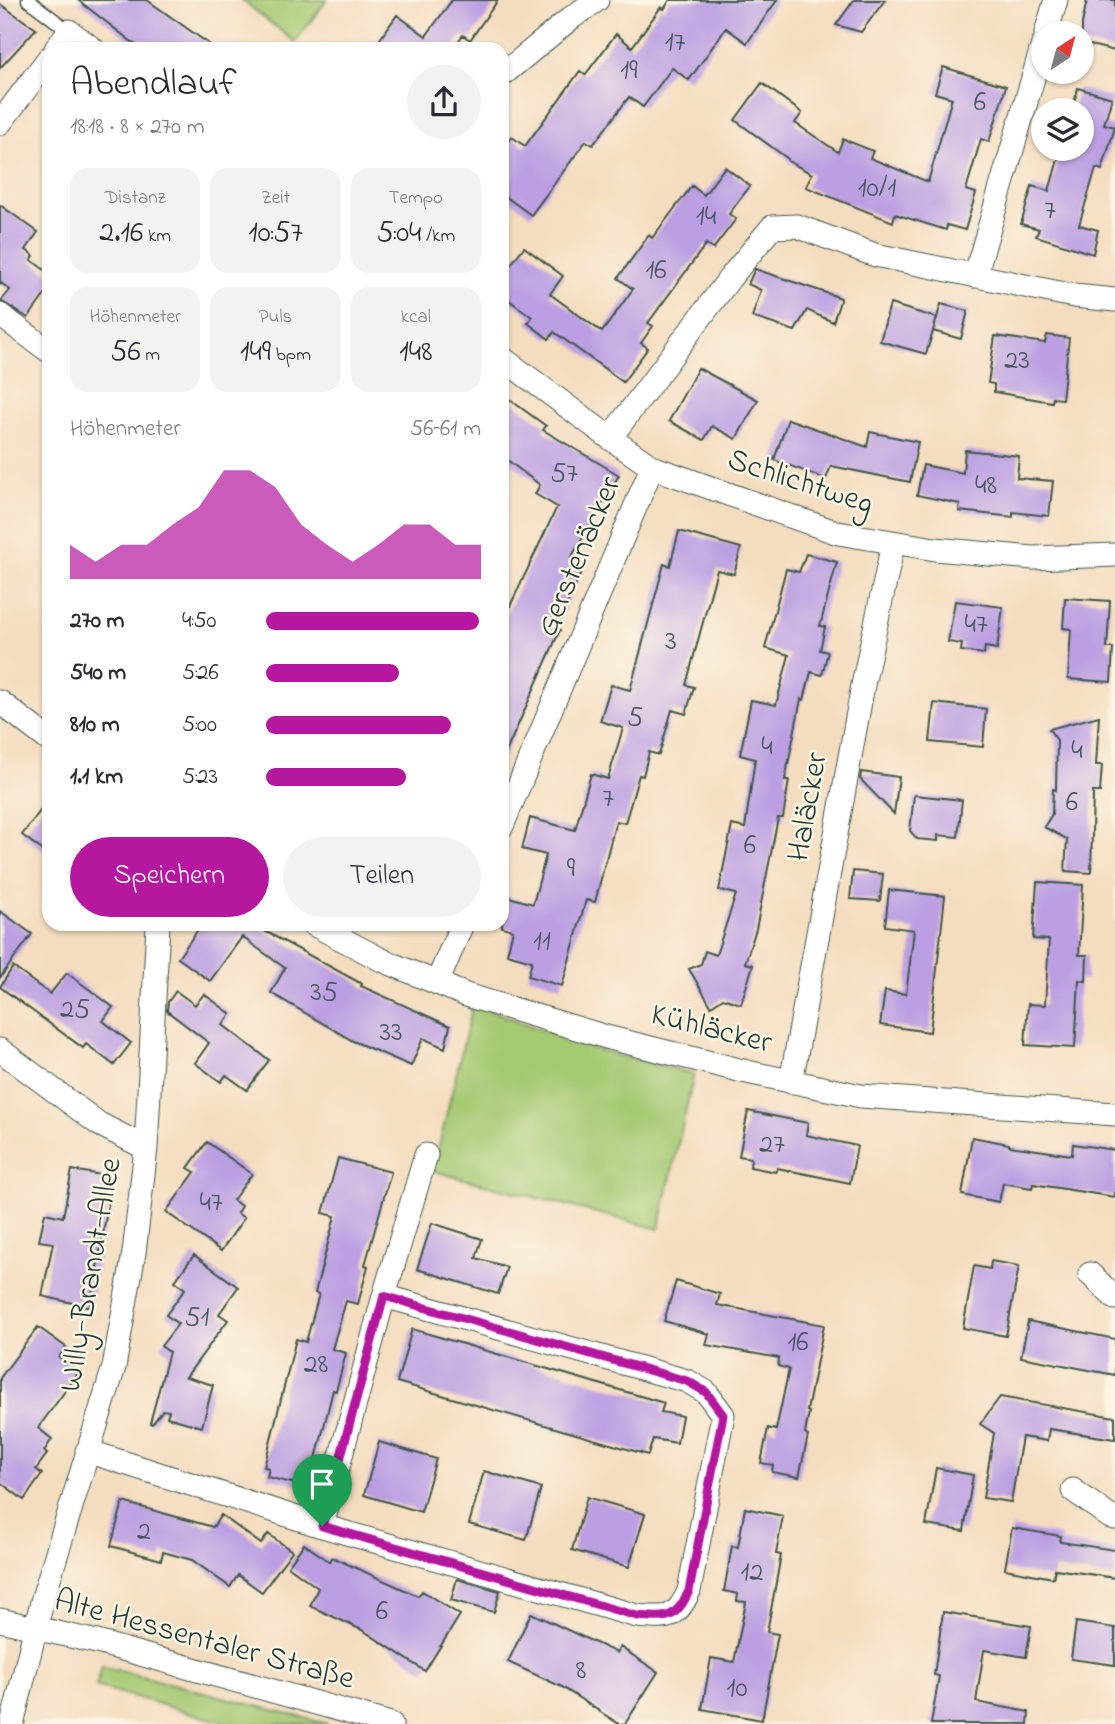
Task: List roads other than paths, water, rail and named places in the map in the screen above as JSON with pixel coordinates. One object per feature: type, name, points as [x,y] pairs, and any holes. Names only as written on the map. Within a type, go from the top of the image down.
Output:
[{"type":"street","points":[[509,69],[570,18],[597,0]]},
{"type":"street","points":[[1050,21],[1056,0]]},
{"type":"street","points":[[0,123],[42,67]]},
{"type":"street","points":[[975,276],[1031,84]]},
{"type":"street","points":[[610,438],[730,278],[772,227],[797,226],[875,255],[1073,296],[1115,300]]},
{"type":"street","points":[[0,316],[42,346]]},
{"type":"street","name":"Schlichtweg","points":[[509,363],[652,467],[838,533],[892,544],[1032,558],[1115,555]]},
{"type":"street","name":"Gerstenäcker","points":[[509,810],[652,467]]},
{"type":"street","name":"Haläcker","points":[[791,1082],[863,685],[892,544]]},
{"type":"street","points":[[0,702],[42,735]]},
{"type":"street","name":"Willy-Brandt-Allee","points":[[12,1724],[43,1598],[114,1367],[134,1253],[146,1148],[158,931]]},
{"type":"street","name":"Kühläcker","points":[[326,931],[382,960],[466,995],[610,1038],[791,1082],[861,1096],[1115,1114]]},
{"type":"street","points":[[437,983],[459,931]]},
{"type":"street","points":[[0,1050],[99,1124],[146,1148]]},
{"type":"street","points":[[322,1526],[384,1296],[426,1155]]},
{"type":"street","points":[[1090,1275],[1115,1298]]},
{"type":"street","points":[[87,1451],[322,1526],[637,1616],[667,1618],[680,1610],[689,1591],[723,1415],[706,1392],[687,1381],[384,1296]]},
{"type":"street","points":[[1073,1490],[1115,1518]]},
{"type":"street","name":"Alte Hessentaler Straße","points":[[0,1620],[97,1642],[391,1724]]},
{"type":"lane","points":[[27,0],[63,40]]}]
